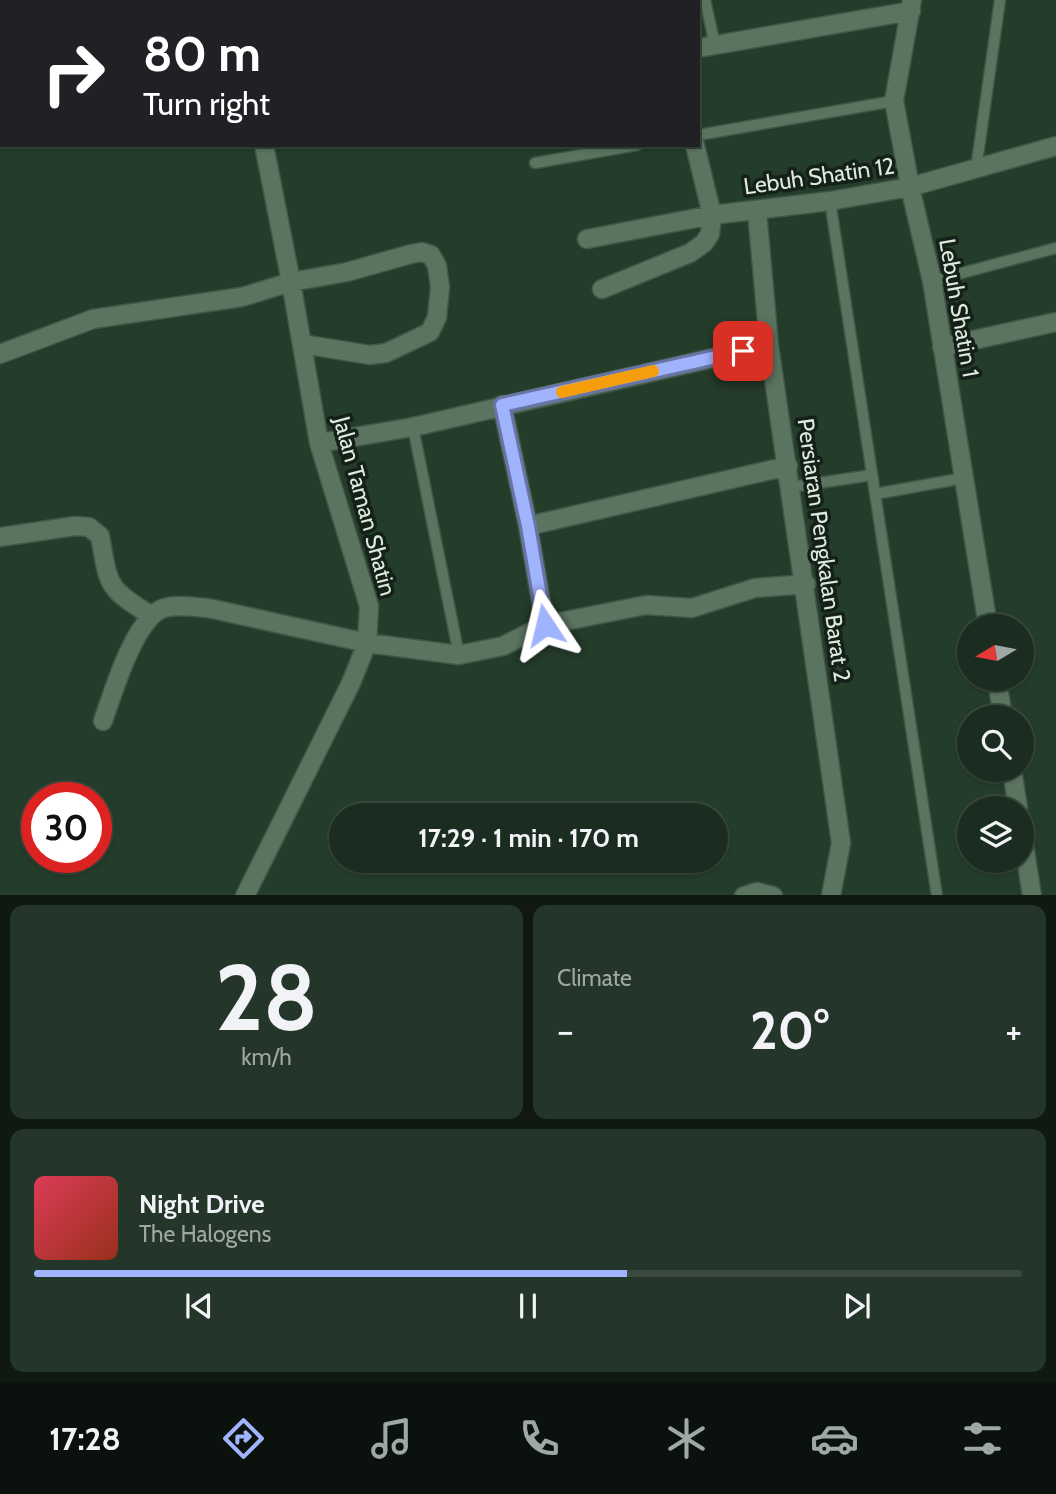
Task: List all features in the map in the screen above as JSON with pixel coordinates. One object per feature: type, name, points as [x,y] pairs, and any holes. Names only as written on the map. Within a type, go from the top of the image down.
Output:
[{"type":"street","points":[[706,47],[911,5]]},
{"type":"street","name":"Lebuh Shatin 1","points":[[911,5],[894,101],[910,187],[932,281],[986,614]]},
{"type":"street","name":"Lebuh Shatin 12","points":[[587,239],[712,215],[830,201],[910,187],[1056,146]]},
{"type":"street","name":"Jalan Taman Shatin","points":[[245,895],[351,682],[367,643],[369,607],[319,443],[264,147]]},
{"type":"street","points":[[603,289],[690,254],[704,243],[710,234],[712,215],[695,147]]},
{"type":"street","name":"Persiaran Pengkalan Barat 2","points":[[757,211],[769,345],[806,584],[841,843],[831,895]]},
{"type":"street","points":[[0,354],[93,319],[242,296],[422,252],[431,255],[437,266],[440,287],[437,317],[430,332],[386,353],[370,355],[302,344]]},
{"type":"street","points":[[942,346],[1056,322]]},
{"type":"street","points":[[319,443],[413,427],[769,345]]},
{"type":"street","points":[[502,405],[528,526],[545,625]]},
{"type":"street","points":[[528,526],[788,466]]},
{"type":"street","points":[[0,537],[75,526],[89,527],[100,536],[106,576],[111,586],[150,615]]},
{"type":"street","points":[[103,721],[130,648],[150,615],[164,608],[208,608],[367,643],[458,655],[503,646],[545,625],[646,606],[692,608],[755,587],[806,584]]},
{"type":"street","points":[[1029,873],[1032,895]]},
{"type":"street","points":[[744,895],[757,892],[773,895]]},
{"type":"lane","points":[[705,0],[706,47]]},
{"type":"lane","points":[[976,169],[1000,0]]},
{"type":"lane","points":[[700,135],[894,101]]},
{"type":"lane","points":[[535,163],[626,147]]},
{"type":"lane","points":[[830,201],[937,895]]},
{"type":"lane","points":[[932,281],[1056,248]]},
{"type":"lane","points":[[413,427],[458,655]]},
{"type":"lane","points":[[791,487],[872,475]]},
{"type":"lane","points":[[875,494],[964,478]]},
{"type":"slow traffic","points":[[562,392],[653,371]]},
{"type":"route","points":[[545,625],[528,526],[502,405],[743,351]]}]
